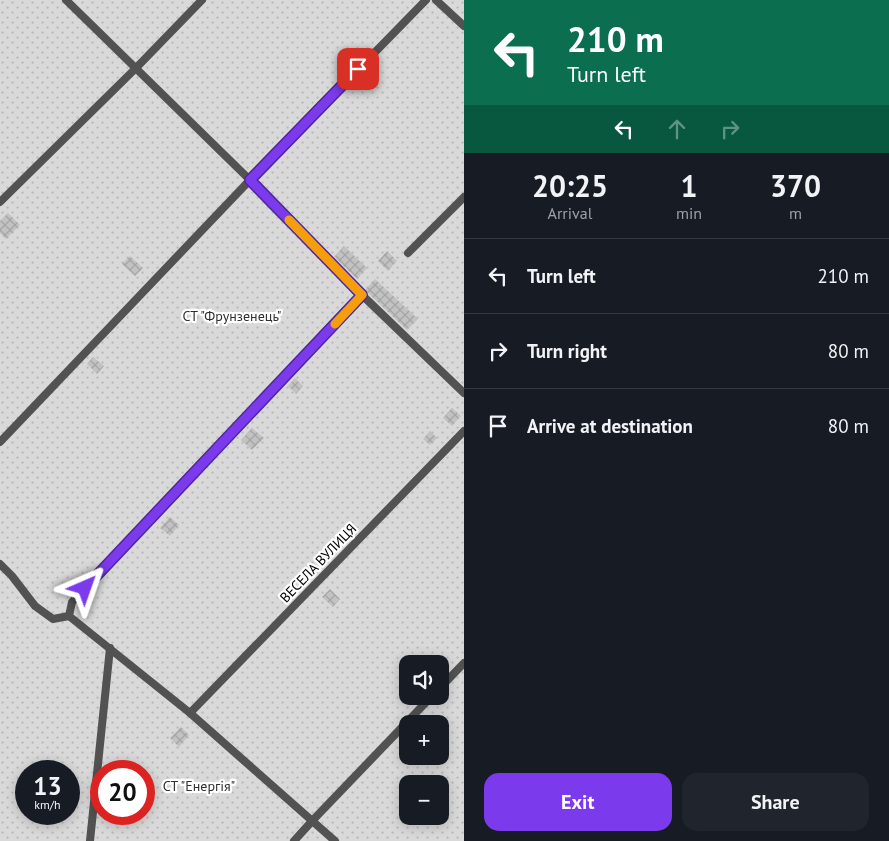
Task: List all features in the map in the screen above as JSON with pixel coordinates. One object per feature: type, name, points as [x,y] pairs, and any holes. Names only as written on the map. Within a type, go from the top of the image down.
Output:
[{"type":"lane","points":[[66,0],[250,180],[362,295],[464,393]]},
{"type":"lane","points":[[0,202],[202,0]]},
{"type":"lane","points":[[0,442],[250,180],[426,0]]},
{"type":"lane","points":[[436,0],[464,26]]},
{"type":"lane","points":[[408,253],[464,196]]},
{"type":"lane","points":[[69,616],[72,602],[362,295]]},
{"type":"lane","name":"ВЕСЕЛА ВУЛИЦЯ","points":[[190,713],[464,431]]},
{"type":"lane","points":[[0,564],[12,576],[35,606],[53,619],[69,616],[110,648],[190,713],[335,841]]},
{"type":"lane","points":[[90,841],[110,648]]},
{"type":"lane","points":[[449,679],[464,663]]},
{"type":"lane","points":[[294,841],[423,705]]},
{"type":"green space","name":"СТ \"Фрунзенець\"","points":[[0,0],[464,0],[464,841],[0,841]]},
{"type":"building","points":[[8,213],[20,225],[6,239],[0,233],[0,221]]},
{"type":"building","points":[[344,246],[367,268],[357,279],[334,257]]},
{"type":"building","points":[[387,251],[397,261],[388,271],[378,261]]},
{"type":"building","points":[[130,256],[143,268],[135,276],[122,264]]},
{"type":"building","points":[[375,279],[418,319],[407,330],[365,290]]},
{"type":"building","points":[[93,357],[104,366],[97,374],[87,364]]},
{"type":"building","points":[[295,378],[303,386],[296,394],[288,386]]},
{"type":"building","points":[[452,408],[461,416],[452,426],[443,418]]},
{"type":"building","points":[[252,428],[264,438],[252,450],[241,440]]},
{"type":"building","points":[[430,431],[437,438],[430,445],[423,439]]},
{"type":"building","points":[[170,517],[179,525],[170,536],[160,528]]},
{"type":"building","points":[[330,589],[340,599],[333,607],[322,597]]},
{"type":"building","points":[[181,727],[189,735],[179,747],[170,738]]},
{"type":"slow traffic","points":[[289,220],[362,295],[335,324]]},
{"type":"route","points":[[85,588],[362,295],[250,180],[358,69]]},
{"type":"park label","name":"СТ \"Енергія\"","points":[[199,786]]}]
